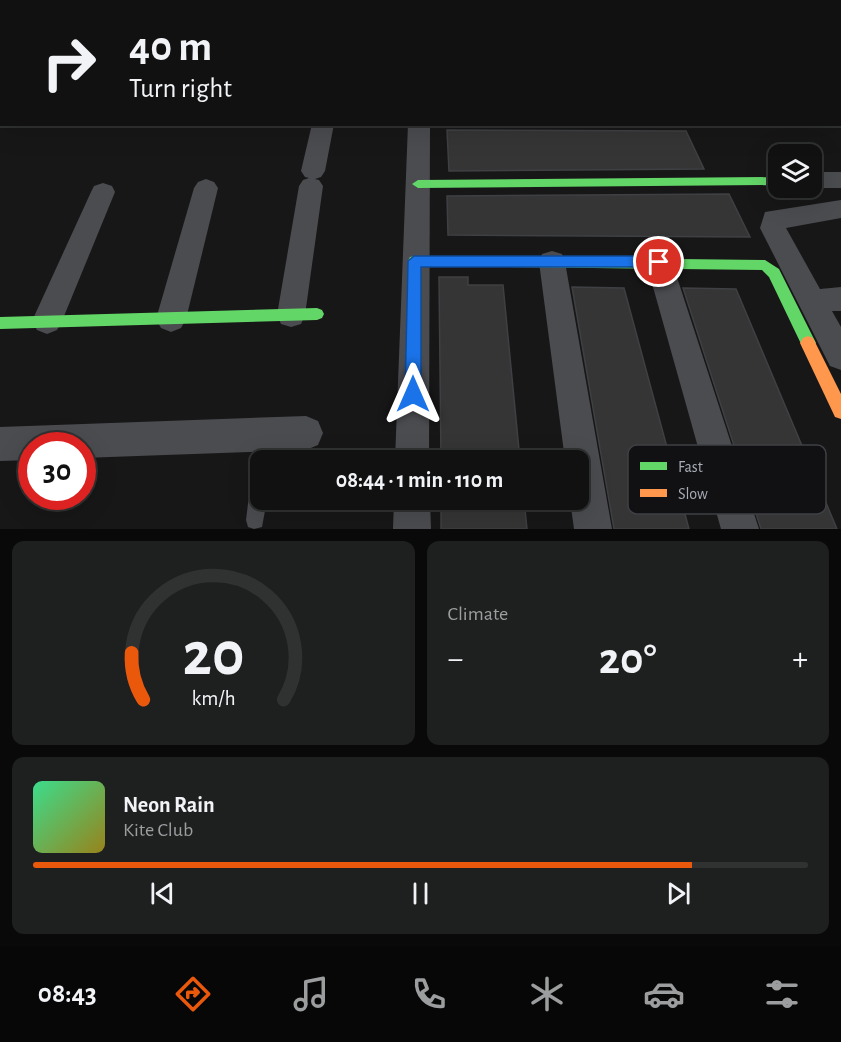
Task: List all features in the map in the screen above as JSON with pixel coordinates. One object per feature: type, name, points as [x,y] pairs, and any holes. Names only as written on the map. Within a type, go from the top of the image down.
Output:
[{"type":"street","points":[[0,322],[304,314],[312,178],[322,126]]},
{"type":"street","points":[[412,450],[414,261],[419,126]]},
{"type":"street","points":[[822,180],[841,180]]},
{"type":"street","points":[[418,184],[768,181]]},
{"type":"street","points":[[171,319],[206,188]]},
{"type":"street","points":[[47,321],[103,192]]},
{"type":"street","points":[[841,209],[774,219],[773,228],[841,356]]},
{"type":"street","points":[[414,261],[765,265],[774,273],[841,411]]},
{"type":"street","points":[[552,262],[593,529]]},
{"type":"street","points":[[659,262],[715,445]]},
{"type":"street","points":[[812,301],[841,299]]},
{"type":"street","points":[[0,444],[264,448],[306,433]]},
{"type":"street","points":[[412,510],[412,529]]},
{"type":"street","points":[[735,514],[740,529]]},
{"type":"lane","points":[[255,520],[256,510]]},
{"type":"building","points":[[447,130],[686,131],[704,169],[449,171]]},
{"type":"building","points":[[729,194],[750,237],[448,235],[447,196]]},
{"type":"building","points":[[439,277],[468,277],[468,285],[503,285],[519,450],[441,450]]},
{"type":"building","points":[[572,287],[624,288],[666,445],[628,445],[628,514],[685,514],[689,529],[614,529]]},
{"type":"building","points":[[683,288],[736,289],[802,445],[734,445]]},
{"type":"building","points":[[826,503],[837,529],[761,529],[756,514],[826,514]]},
{"type":"building","points":[[441,510],[525,510],[527,529],[441,529]]},
{"type":"traffic: fast","points":[[418,184],[768,181]]},
{"type":"traffic: fast","points":[[415,261],[765,265],[774,273],[808,343]]},
{"type":"traffic: fast","points":[[0,323],[317,314]]},
{"type":"traffic: slow","points":[[808,343],[841,411]]},
{"type":"route","points":[[413,394],[414,261],[659,262]]}]
